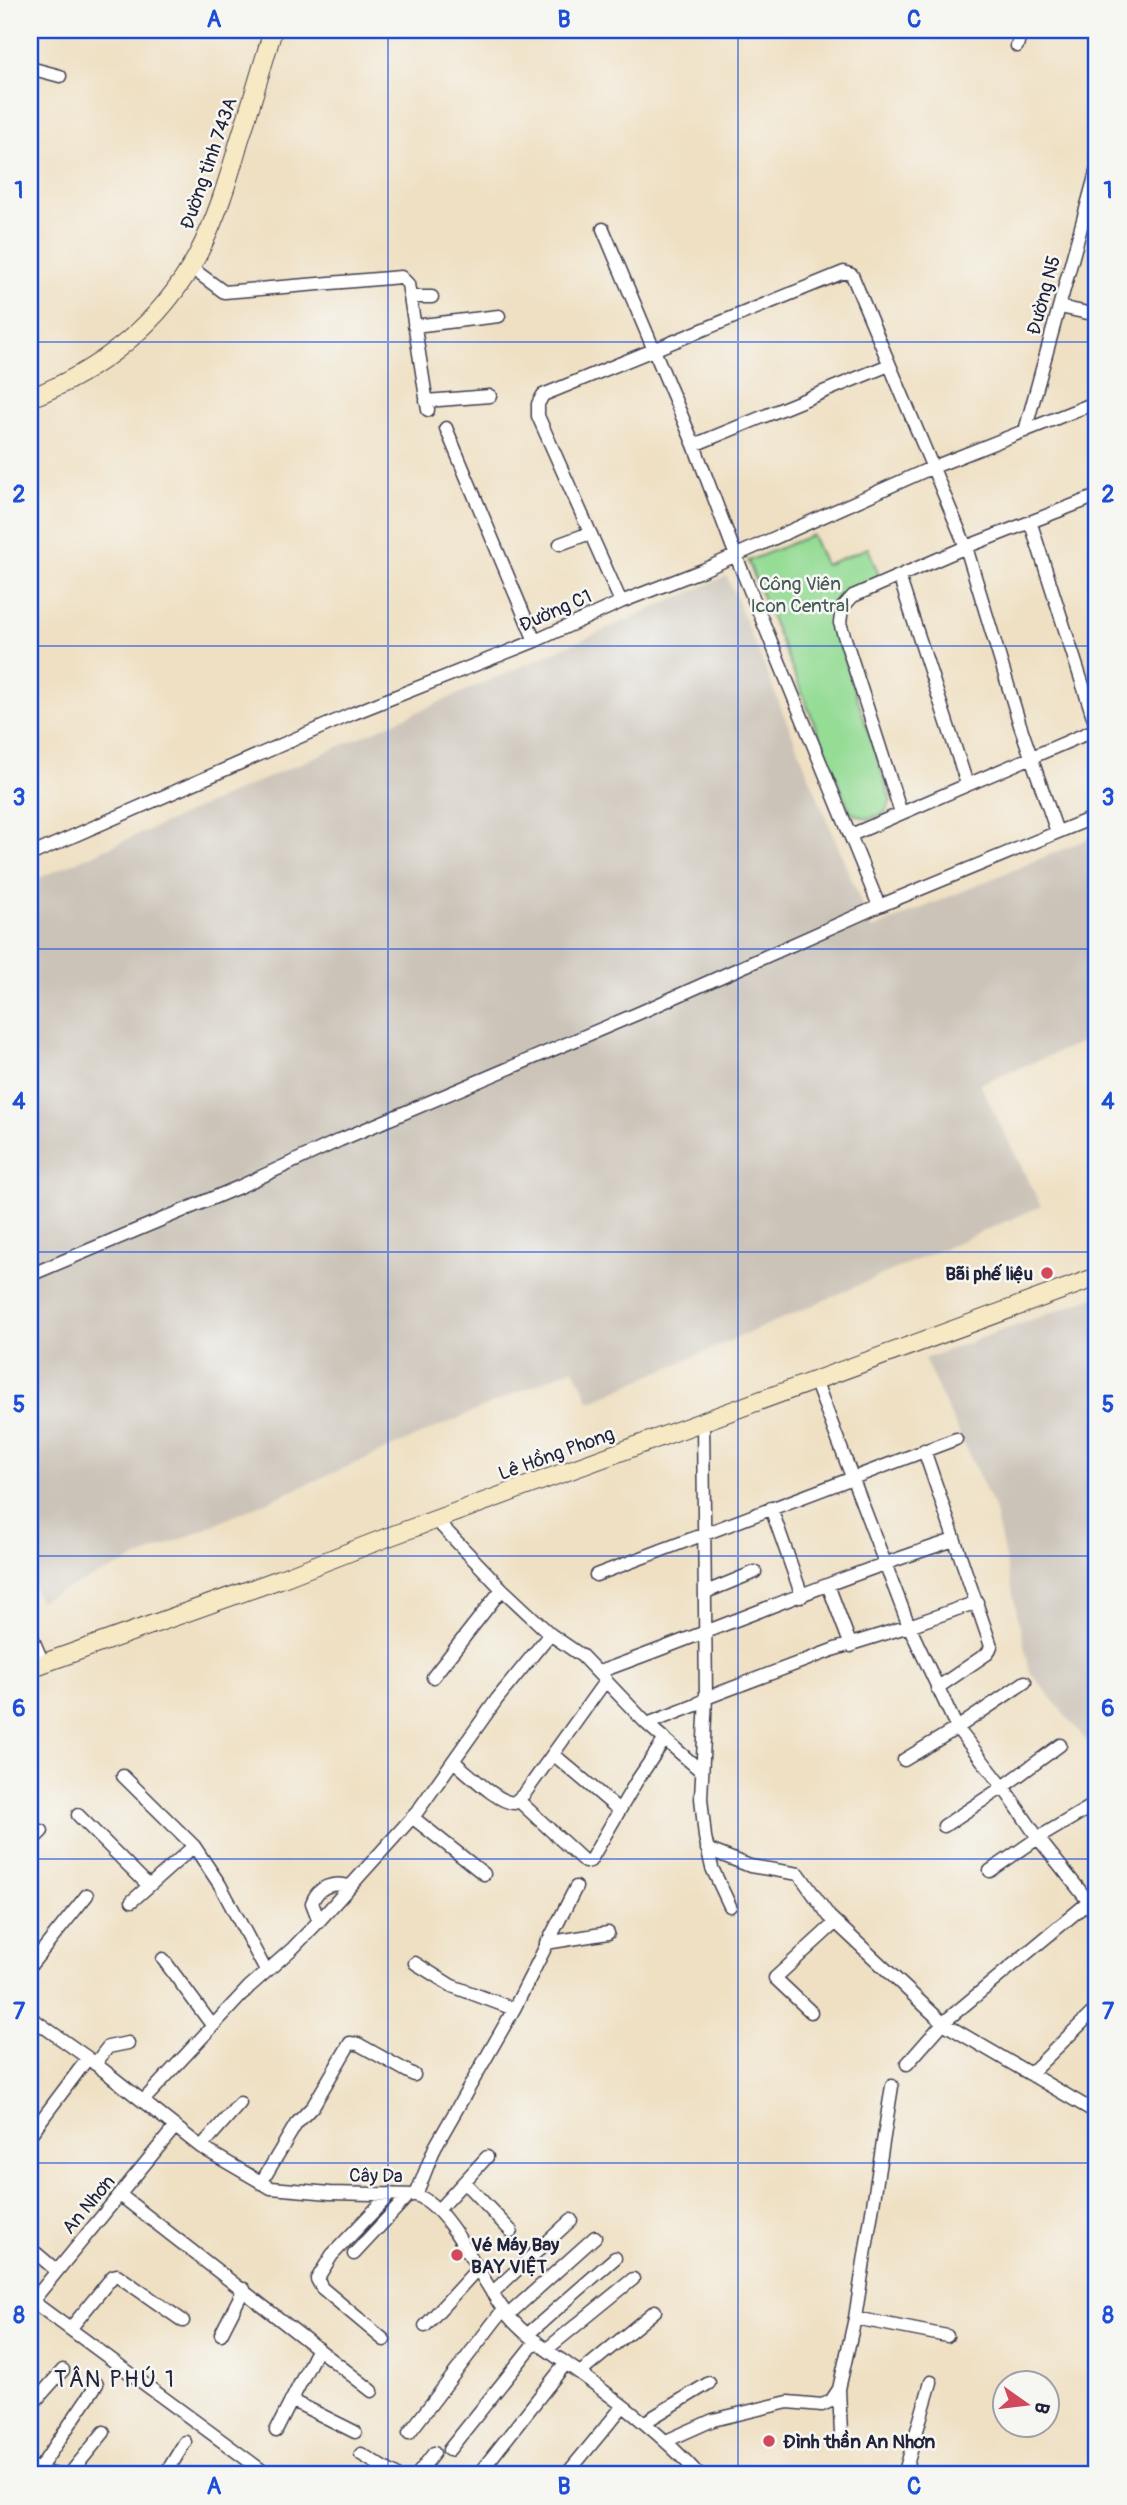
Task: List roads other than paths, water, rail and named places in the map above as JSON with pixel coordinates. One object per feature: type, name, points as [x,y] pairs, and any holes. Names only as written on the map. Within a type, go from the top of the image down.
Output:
[{"type":"main road","name":"Đường tỉnh 743A","points":[[30,398],[78,374],[124,346],[144,327],[190,267],[223,195],[273,30]]},
{"type":"main road","name":"Lê Hồng Phong","points":[[36,1666],[280,1579],[1097,1277]]},
{"type":"street","points":[[1017,46],[1021,30]]},
{"type":"street","points":[[30,68],[60,76]]},
{"type":"street","name":"Đường N5","points":[[1024,431],[1097,169]]},
{"type":"street","points":[[603,229],[694,445],[736,556],[879,906]]},
{"type":"street","points":[[190,267],[224,292],[401,277],[408,284],[427,406],[490,396]]},
{"type":"street","points":[[621,602],[538,416],[538,404],[543,395],[844,272],[852,275],[966,547],[1020,725],[1057,832]]},
{"type":"street","points":[[410,297],[432,297]]},
{"type":"street","points":[[1060,307],[1097,315]]},
{"type":"street","points":[[414,326],[499,316]]},
{"type":"street","points":[[694,445],[889,365]]},
{"type":"street","name":"Đường C1","points":[[30,855],[354,713],[535,641],[621,602],[736,556],[931,468],[1097,402]]},
{"type":"street","points":[[446,428],[535,641]]},
{"type":"street","points":[[901,813],[840,622],[842,608],[853,596],[966,547],[1096,499]]},
{"type":"street","points":[[851,835],[1097,729],[1031,524]]},
{"type":"street","points":[[560,544],[590,533]]},
{"type":"street","points":[[899,576],[968,783]]},
{"type":"street","points":[[30,1275],[239,1188],[340,1140],[639,1013],[879,906],[1097,816]]},
{"type":"street","points":[[816,1380],[909,1626],[957,1728],[1038,1838],[1093,1898],[1097,1912]]},
{"type":"street","points":[[703,1422],[706,1698],[701,1806],[712,1868],[730,1906]]},
{"type":"street","points":[[596,1574],[956,1439]]},
{"type":"street","points":[[924,1450],[991,1642],[990,1649],[937,1688]]},
{"type":"street","points":[[771,1508],[802,1596]]},
{"type":"street","points":[[436,1520],[502,1590],[550,1634],[582,1656],[647,1724],[701,1771]]},
{"type":"street","points":[[453,1760],[502,1800],[510,1803],[518,1800],[553,1754],[603,1676],[885,1563],[954,1540]]},
{"type":"street","points":[[706,1591],[755,1572]]},
{"type":"street","points":[[828,1586],[851,1646]]},
{"type":"street","points":[[433,1677],[502,1590]]},
{"type":"street","points":[[647,1724],[696,1705],[706,1698],[835,1649],[851,1646],[976,1602]]},
{"type":"street","points":[[30,1633],[36,1666]]},
{"type":"street","points":[[143,2101],[212,2025],[319,1922],[412,1818],[497,1699],[550,1634]]},
{"type":"street","points":[[904,1760],[1025,1682]]},
{"type":"street","points":[[518,1800],[585,1862],[592,1860],[619,1810],[665,1739]]},
{"type":"street","points":[[944,1826],[1060,1745]]},
{"type":"street","points":[[553,1754],[619,1810]]},
{"type":"street","points":[[123,1776],[194,1846],[220,1885],[266,1971]]},
{"type":"street","points":[[990,1871],[1038,1838],[1097,1803]]},
{"type":"street","points":[[78,1815],[148,1885]]},
{"type":"street","points":[[412,1818],[484,1874]]},
{"type":"street","points":[[30,1843],[42,1831]]},
{"type":"street","points":[[132,1901],[194,1846]]},
{"type":"street","points":[[707,1849],[750,1866],[799,1874],[835,1923],[943,2023],[1097,2111]]},
{"type":"street","points":[[319,1922],[312,1903],[316,1895],[331,1885],[349,1886]]},
{"type":"street","points":[[354,2255],[413,2195],[435,2147],[514,2009],[576,1886]]},
{"type":"street","points":[[30,1966],[87,1895]]},
{"type":"street","points":[[907,2064],[943,2023],[1093,1898]]},
{"type":"street","points":[[811,2012],[775,1978],[835,1923]]},
{"type":"street","points":[[546,1943],[608,1933]]},
{"type":"street","points":[[163,1959],[212,2025]]},
{"type":"street","points":[[415,1963],[452,1986],[514,2009]]},
{"type":"street","points":[[1030,2074],[1097,2008]]},
{"type":"street","name":"Cây Da","points":[[30,2017],[201,2147],[271,2188],[301,2192],[413,2195],[429,2200],[505,2312],[547,2350],[645,2422],[699,2475]]},
{"type":"street","points":[[30,2135],[91,2061],[108,2047],[128,2043]]},
{"type":"street","points":[[261,2183],[296,2124],[313,2106],[350,2043],[358,2043],[414,2075]]},
{"type":"street","points":[[841,2434],[839,2389],[855,2318],[892,2086]]},
{"type":"street","points":[[201,2147],[240,2103]]},
{"type":"street","name":"An Nhơn","points":[[31,2302],[175,2127]]},
{"type":"street","points":[[438,2210],[487,2157]]},
{"type":"street","points":[[464,2182],[511,2231]]},
{"type":"street","points":[[384,2340],[322,2288],[317,2279],[332,2255],[390,2194]]},
{"type":"street","points":[[120,2195],[372,2390]]},
{"type":"street","points":[[492,2293],[571,2220]]},
{"type":"street","points":[[409,2433],[505,2312],[595,2236]]},
{"type":"street","points":[[36,2253],[57,2271]]},
{"type":"street","points":[[449,2450],[532,2338],[615,2258]]},
{"type":"street","points":[[425,2326],[477,2269]]},
{"type":"street","points":[[70,2329],[113,2276],[117,2275],[183,2321]]},
{"type":"street","points":[[547,2350],[634,2279]]},
{"type":"street","points":[[221,2334],[244,2289]]},
{"type":"street","points":[[31,2302],[268,2475]]},
{"type":"street","points":[[580,2373],[654,2311]]},
{"type":"street","points":[[855,2318],[904,2330],[947,2336]]},
{"type":"street","points":[[276,2431],[318,2348]]},
{"type":"street","points":[[478,2475],[566,2363]]},
{"type":"street","points":[[30,2407],[62,2370]]},
{"type":"street","points":[[904,2475],[931,2382]]},
{"type":"street","points":[[645,2422],[709,2383]]},
{"type":"street","points":[[59,2475],[34,2468],[97,2384]]},
{"type":"street","points":[[666,2441],[700,2424],[788,2402],[822,2405],[831,2401],[839,2389]]},
{"type":"street","points":[[291,2400],[355,2432]]},
{"type":"street","points":[[566,2475],[623,2406]]},
{"type":"street","points":[[69,2475],[104,2432]]},
{"type":"street","points":[[166,2475],[185,2442]]},
{"type":"street","points":[[416,2475],[434,2453]]},
{"type":"street","points":[[361,2454],[396,2475]]},
{"type":"place","name":"Bãi phế liệu","points":[[1047,1273]]},
{"type":"place","name":"Vé Máy Bay BAY VIỆT","points":[[457,2255]]},
{"type":"place","name":"Đình thần An Nhơn","points":[[769,2441]]},
{"type":"district","name":"TÂN PHÚ 1","points":[[115,2379]]},
{"type":"park label","name":"Công Viên Icon Central","points":[[800,594]]}]
